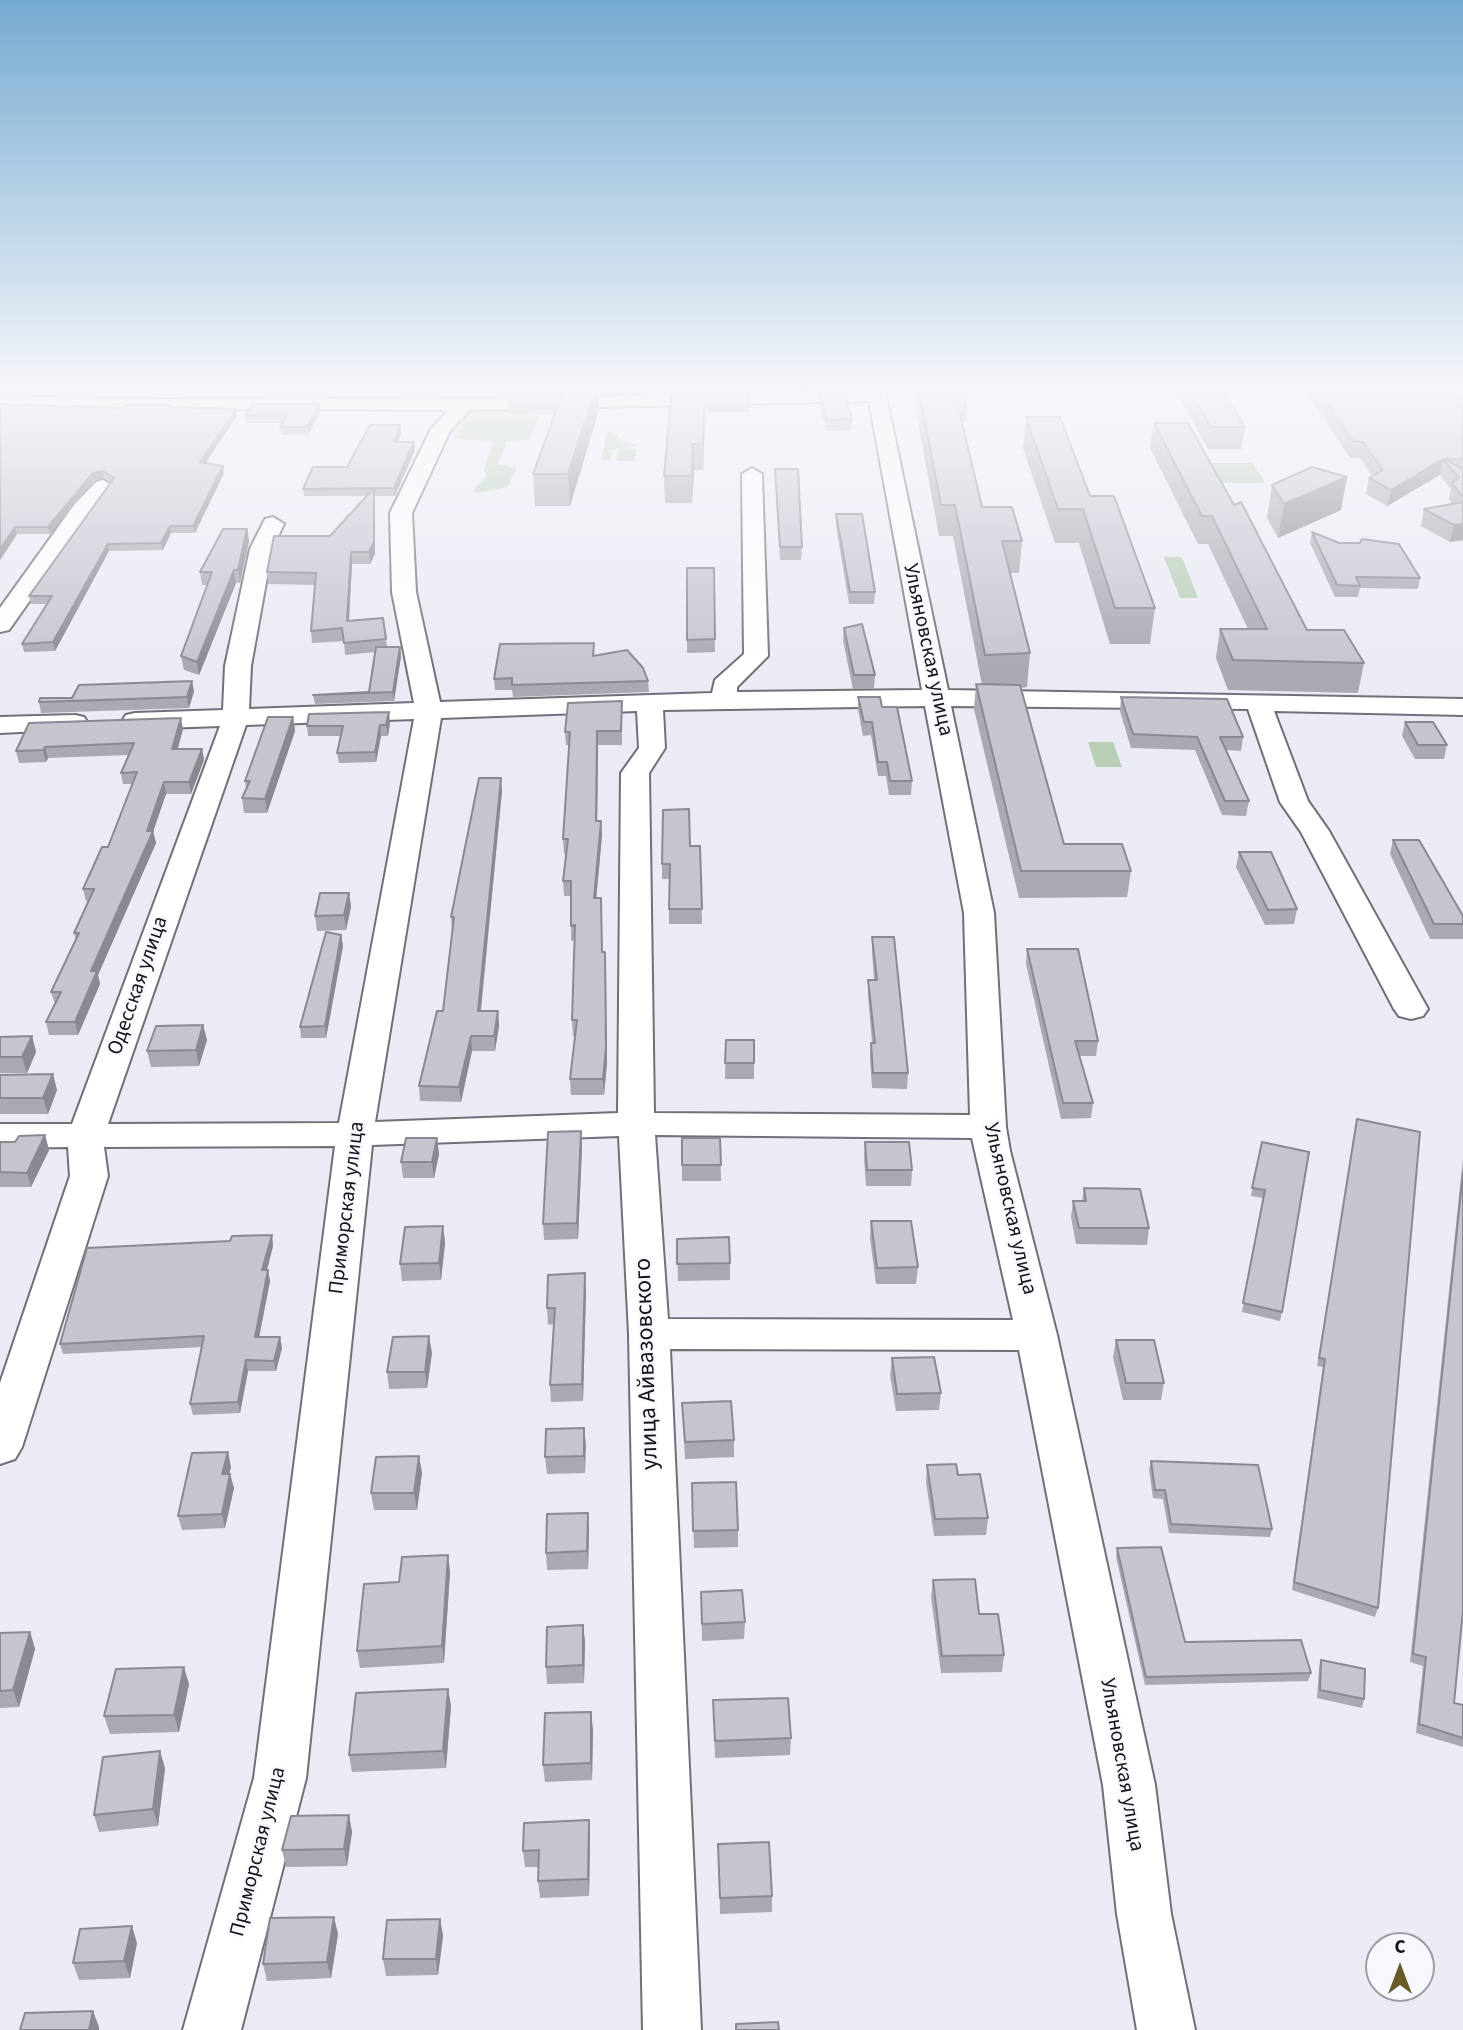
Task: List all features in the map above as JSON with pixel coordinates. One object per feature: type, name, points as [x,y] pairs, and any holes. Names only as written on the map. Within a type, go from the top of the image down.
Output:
[{"type":"street","name":"Приморская улица","points":[[212,2030],[280,1778],[355,1133],[429,712],[404,592],[401,513],[414,481]]},
{"type":"street","points":[[725,700],[724,685],[756,656],[752,481]]},
{"type":"street","name":"Ульяновская улица","points":[[892,481],[979,913],[988,1127],[1037,1335],[1129,1784],[1144,1914],[1166,2030]]},
{"type":"street","points":[[0,625],[82,510],[103,486]]},
{"type":"street","name":"Одесская улица","points":[[0,1447],[89,1175],[85,1138],[236,717],[238,666],[261,549],[273,524]]},
{"type":"street","points":[[0,725],[725,700],[937,698],[1258,701],[1296,705],[1463,707]]},
{"type":"street","points":[[1258,701],[1294,802],[1315,831],[1411,1009]]},
{"type":"street","name":"улица Айвазовского","points":[[650,704],[652,748],[635,773],[636,1124],[649,1334],[672,2030]]},
{"type":"street","points":[[0,1136],[85,1138],[355,1133],[636,1124],[988,1127]]},
{"type":"street","points":[[649,1334],[1037,1335]]},
{"type":"green space","points":[[482,481],[510,481],[507,487],[477,493],[473,490]]},
{"type":"green space","points":[[1219,481],[1264,481],[1265,483],[1220,483]]},
{"type":"green space","points":[[1164,557],[1182,557],[1198,598],[1180,598]]},
{"type":"green space","points":[[1088,742],[1113,742],[1122,767],[1096,767]]},
{"type":"building","points":[[0,481],[87,481],[48,527],[15,527],[0,549]]},
{"type":"building","points":[[112,481],[216,481],[193,526],[170,526],[161,543],[108,544],[53,642],[22,644],[52,596],[29,596]]},
{"type":"building","points":[[307,481],[397,481],[394,488],[303,489]]},
{"type":"building","points":[[776,481],[799,481],[802,547],[780,547]]},
{"type":"building","points":[[936,481],[976,481],[982,507],[1012,507],[1022,541],[1002,541],[1030,653],[985,655],[955,505],[941,505]]},
{"type":"building","points":[[1048,481],[1084,481],[1090,496],[1114,496],[1155,608],[1115,608],[1083,509],[1058,509]]},
{"type":"building","points":[[1184,481],[1220,481],[1234,505],[1241,502],[1307,630],[1344,630],[1364,663],[1233,660],[1220,629],[1267,629],[1212,516],[1202,516]]},
{"type":"building","points":[[1281,481],[1338,481],[1284,504],[1272,485]]},
{"type":"building","points":[[1374,481],[1407,481],[1391,490]]},
{"type":"building","points":[[1463,481],[1463,497],[1452,483]]},
{"type":"building","points":[[374,488],[374,542],[369,552],[351,552],[347,621],[383,618],[386,639],[344,643],[342,628],[311,631],[316,573],[267,572],[274,536],[330,536]]},
{"type":"building","points":[[1463,502],[1463,524],[1454,525],[1424,509]]},
{"type":"building","points":[[836,514],[862,514],[875,592],[850,592]]},
{"type":"building","points":[[223,529],[247,529],[238,570],[234,570],[197,662],[181,656],[212,572],[200,572]]},
{"type":"building","points":[[1312,532],[1339,543],[1360,543],[1362,539],[1399,544],[1420,578],[1356,577],[1360,586],[1337,585]]},
{"type":"building","points":[[687,568],[714,568],[715,639],[687,640]]},
{"type":"building","points":[[862,624],[875,675],[854,675],[844,628]]},
{"type":"building","points":[[594,643],[593,656],[627,650],[643,668],[648,681],[512,685],[512,678],[494,679],[500,644]]},
{"type":"building","points":[[376,647],[400,647],[393,692],[313,695],[369,692]]},
{"type":"building","points":[[192,681],[187,697],[39,702],[40,698],[72,698],[79,685]]},
{"type":"building","points":[[976,684],[1020,685],[1064,844],[1122,844],[1131,871],[1021,871]]},
{"type":"building","points":[[858,697],[880,697],[882,707],[897,707],[912,781],[890,781],[887,762],[878,762],[872,722],[864,722]]},
{"type":"building","points":[[1121,697],[1227,699],[1243,737],[1220,737],[1249,801],[1225,801],[1197,737],[1133,734]]},
{"type":"building","points":[[622,701],[621,731],[597,731],[596,821],[601,821],[594,898],[601,898],[602,952],[605,952],[606,1047],[603,1079],[570,1079],[577,1020],[572,1020],[575,925],[571,926],[571,881],[563,881],[568,839],[563,839],[570,732],[565,732],[568,703]]},
{"type":"building","points":[[389,712],[386,725],[380,725],[375,752],[337,753],[343,726],[307,726],[309,714]]},
{"type":"building","points":[[268,717],[293,717],[265,799],[242,798],[250,781],[245,781]]},
{"type":"building","points":[[181,718],[172,749],[202,749],[189,782],[164,782],[147,831],[153,831],[91,971],[97,971],[75,1022],[46,1022],[61,992],[51,992],[79,933],[74,933],[94,889],[83,889],[102,847],[108,847],[137,772],[121,773],[134,743],[16,751],[29,723]]},
{"type":"building","points":[[1405,722],[1433,722],[1447,745],[1418,745]]},
{"type":"building","points":[[479,778],[501,778],[478,1011],[498,1011],[494,1036],[471,1036],[459,1087],[419,1086],[437,1011],[443,1011],[454,917],[451,917]]},
{"type":"building","points":[[689,809],[690,846],[700,846],[702,909],[669,909],[670,864],[662,864],[663,810]]},
{"type":"building","points":[[1393,840],[1419,840],[1463,916],[1463,924],[1434,924]]},
{"type":"building","points":[[1239,852],[1271,852],[1297,909],[1268,910]]},
{"type":"building","points":[[320,893],[349,893],[344,915],[315,916]]},
{"type":"building","points":[[326,932],[341,935],[325,1026],[300,1027]]},
{"type":"building","points":[[872,937],[894,937],[908,1073],[873,1073],[871,1043],[875,1043],[868,980],[877,980]]},
{"type":"building","points":[[1027,949],[1078,949],[1098,1041],[1075,1041],[1093,1103],[1063,1103]]},
{"type":"building","points":[[203,1025],[196,1050],[147,1051],[156,1026]]},
{"type":"building","points":[[32,1036],[22,1057],[0,1057],[0,1037]]},
{"type":"building","points":[[726,1040],[754,1040],[754,1063],[725,1063]]},
{"type":"building","points":[[53,1074],[43,1098],[0,1098],[0,1075]]},
{"type":"building","points":[[1357,1119],[1420,1132],[1378,1608],[1294,1582],[1325,1359],[1319,1358]]},
{"type":"building","points":[[581,1131],[577,1223],[543,1224],[548,1132]]},
{"type":"building","points":[[45,1135],[27,1173],[0,1172],[0,1142],[15,1142],[19,1136]]},
{"type":"building","points":[[406,1138],[437,1138],[432,1162],[401,1162]]},
{"type":"building","points":[[682,1138],[720,1138],[721,1165],[682,1165]]},
{"type":"building","points":[[865,1142],[909,1142],[912,1170],[867,1170]]},
{"type":"building","points":[[1262,1142],[1309,1152],[1282,1312],[1243,1303],[1265,1190],[1252,1188]]},
{"type":"building","points":[[1463,1172],[1463,1610],[1454,1703],[1463,1705],[1463,1738],[1419,1724],[1426,1657],[1413,1654]]},
{"type":"building","points":[[1084,1188],[1140,1189],[1149,1228],[1079,1228],[1073,1201],[1086,1201]]},
{"type":"building","points":[[871,1221],[911,1221],[918,1267],[877,1268]]},
{"type":"building","points":[[443,1226],[439,1263],[400,1264],[405,1227]]},
{"type":"building","points":[[272,1235],[262,1270],[268,1270],[255,1337],[280,1337],[274,1361],[246,1360],[238,1402],[190,1404],[204,1336],[60,1344],[87,1248],[230,1241],[232,1236]]},
{"type":"building","points":[[729,1237],[730,1263],[677,1264],[677,1239]]},
{"type":"building","points":[[585,1273],[582,1384],[550,1385],[555,1308],[547,1308],[548,1275]]},
{"type":"building","points":[[429,1336],[425,1372],[387,1372],[393,1337]]},
{"type":"building","points":[[1116,1340],[1154,1340],[1164,1383],[1126,1383]]},
{"type":"building","points":[[934,1357],[941,1393],[897,1394],[892,1358]]},
{"type":"building","points":[[731,1401],[734,1440],[685,1442],[682,1403]]},
{"type":"building","points":[[584,1428],[584,1456],[545,1457],[546,1429]]},
{"type":"building","points":[[228,1452],[222,1474],[230,1474],[222,1514],[178,1516],[192,1453]]},
{"type":"building","points":[[419,1456],[414,1493],[371,1493],[376,1457]]},
{"type":"building","points":[[1151,1461],[1258,1465],[1272,1529],[1171,1524],[1165,1490],[1155,1490]]},
{"type":"building","points":[[956,1464],[958,1475],[980,1474],[988,1518],[935,1519],[927,1465]]},
{"type":"building","points":[[736,1482],[738,1530],[693,1531],[692,1483]]},
{"type":"building","points":[[588,1513],[587,1551],[546,1553],[547,1514]]},
{"type":"building","points":[[1161,1547],[1185,1642],[1301,1640],[1311,1673],[1146,1677],[1117,1548]]},
{"type":"building","points":[[448,1555],[442,1646],[357,1651],[364,1584],[399,1582],[402,1557]]},
{"type":"building","points":[[975,1579],[979,1614],[998,1614],[1004,1655],[942,1656],[933,1580]]},
{"type":"building","points":[[742,1590],[745,1622],[702,1624],[701,1592]]},
{"type":"building","points":[[583,1625],[583,1665],[546,1667],[547,1627]]},
{"type":"building","points":[[30,1632],[13,1690],[0,1691],[0,1633]]},
{"type":"building","points":[[1321,1660],[1365,1669],[1364,1699],[1320,1690]]},
{"type":"building","points":[[184,1667],[174,1715],[104,1716],[116,1669]]},
{"type":"building","points":[[448,1689],[443,1751],[349,1755],[356,1693]]},
{"type":"building","points":[[788,1698],[791,1738],[715,1741],[713,1700]]},
{"type":"building","points":[[591,1712],[591,1763],[543,1765],[545,1713]]},
{"type":"building","points":[[160,1751],[153,1809],[94,1815],[103,1757]]},
{"type":"building","points":[[349,1815],[344,1849],[282,1850],[291,1816]]},
{"type":"building","points":[[589,1820],[588,1879],[538,1881],[539,1850],[523,1851],[524,1823]]},
{"type":"building","points":[[769,1842],[772,1896],[720,1898],[718,1844]]},
{"type":"building","points":[[334,1917],[327,1962],[263,1964],[270,1918]]},
{"type":"building","points":[[440,1919],[436,1959],[383,1959],[387,1920]]},
{"type":"building","points":[[132,1926],[124,1961],[73,1963],[80,1929]]},
{"type":"building","points":[[93,2011],[89,2030],[20,2030],[25,2013]]},
{"type":"building","points":[[778,2022],[779,2030],[736,2030],[736,2024]]}]
